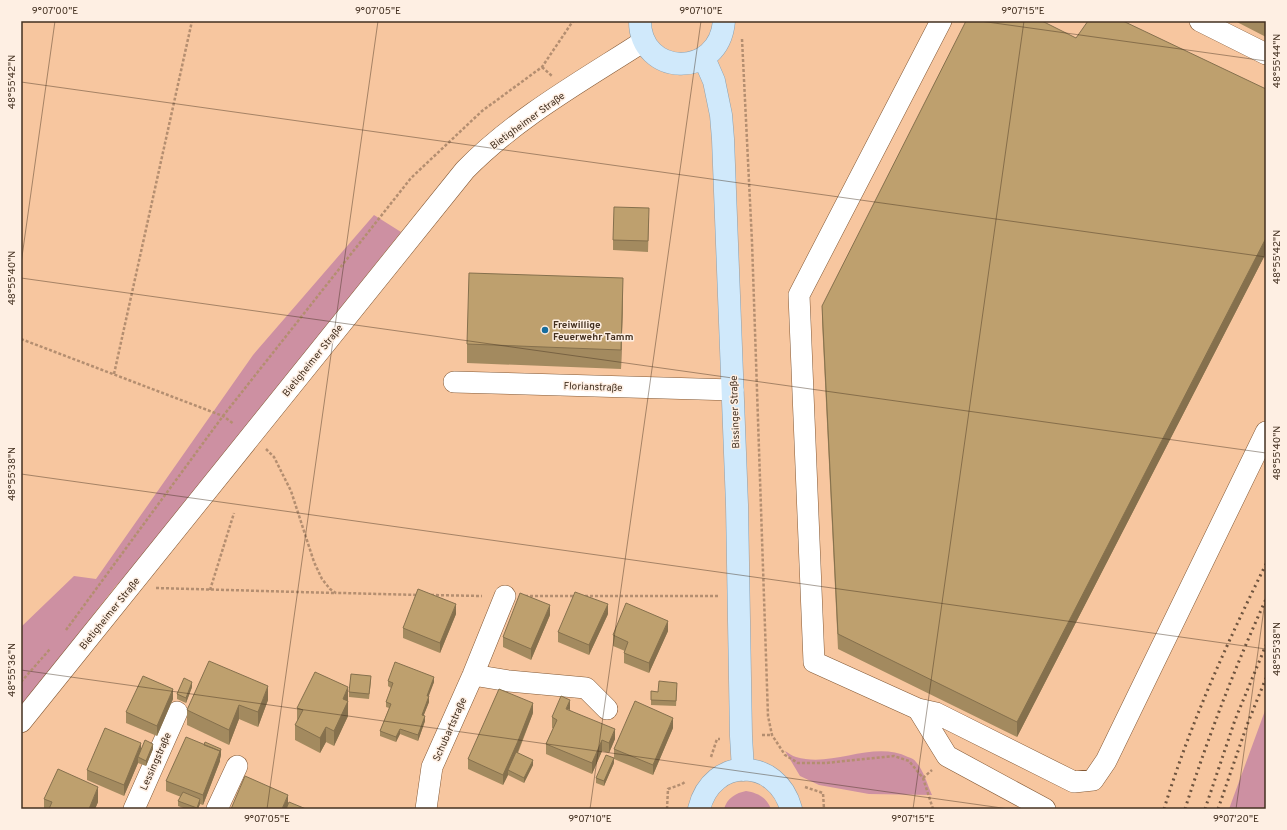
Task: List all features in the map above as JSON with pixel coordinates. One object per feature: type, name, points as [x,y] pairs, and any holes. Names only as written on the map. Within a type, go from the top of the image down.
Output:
[{"type":"main road","points":[[642,31],[652,52],[664,60],[677,64],[684,64],[704,58],[713,51],[719,42],[723,31],[724,21]]},
{"type":"main road","name":"Bissinger Straße","points":[[704,58],[714,81],[721,115],[722,133],[737,505],[741,736],[743,770]]},
{"type":"main road","points":[[699,809],[708,787],[718,778],[730,772],[743,770],[757,771],[770,777],[781,786],[788,798],[791,809]]},
{"type":"street","points":[[941,21],[800,295],[814,662],[918,709],[936,713],[1074,782],[1093,780],[1106,761],[1266,432]]},
{"type":"street","points":[[1200,21],[1266,54]]},
{"type":"street","name":"Bietigheimer Straße","points":[[21,722],[451,186],[493,143],[642,31]]},
{"type":"street","name":"Florianstraße","points":[[454,382],[733,390]]},
{"type":"street","name":"Schubartstraße","points":[[426,809],[432,767],[473,675],[505,596]]},
{"type":"street","points":[[473,675],[509,682],[586,688],[607,709]]},
{"type":"street","points":[[918,709],[946,756],[1045,809]]},
{"type":"street","name":"Lessingstraße","points":[[134,809],[177,712]]},
{"type":"street","points":[[217,809],[237,766]]},
{"type":"path","points":[[114,374],[192,21]]},
{"type":"path","points":[[62,635],[223,416],[411,178],[482,111],[542,67],[574,21]]},
{"type":"path","points":[[742,34],[752,242],[768,716],[772,735],[785,756],[798,763],[826,763],[894,756],[909,761],[923,778],[933,809]]},
{"type":"path","points":[[21,339],[223,416]]},
{"type":"path","points":[[251,436],[274,457],[291,491],[314,562],[326,585],[336,593]]},
{"type":"path","points":[[210,590],[234,513]]},
{"type":"path","points":[[129,588],[420,595]]},
{"type":"path","points":[[427,595],[739,596]]},
{"type":"path","points":[[21,682],[52,647]]},
{"type":"shaded area","points":[[374,215],[401,232],[148,550],[115,587],[21,707],[21,627],[74,576],[96,579],[253,355]]},
{"type":"shaded area","points":[[1266,708],[1266,809],[1229,809]]},
{"type":"shaded area","points":[[785,751],[795,757],[810,759],[824,759],[881,751],[895,753],[915,761],[923,773],[932,795],[869,794],[819,785],[800,776]]},
{"type":"shaded area","points":[[746,791],[761,796],[767,801],[771,809],[724,809],[727,802],[732,797]]},
{"type":"building","points":[[966,21],[1042,21],[1076,38],[1088,21],[1123,21],[1266,89],[1266,238],[1017,722],[838,634],[822,306]]},
{"type":"building","points":[[614,207],[649,208],[648,241],[613,240]]},
{"type":"building","name":"Freiwillige Feuerwehr Tamm","points":[[469,273],[623,278],[621,350],[467,344]]},
{"type":"building","points":[[418,589],[456,604],[440,643],[403,628]]},
{"type":"building","points":[[575,592],[608,604],[589,645],[558,632]]},
{"type":"building","points":[[520,593],[550,605],[531,649],[503,637]]},
{"type":"building","points":[[626,603],[668,621],[649,663],[624,653],[628,642],[613,635]]},
{"type":"building","points":[[209,661],[268,686],[258,712],[239,705],[229,730],[187,710]]},
{"type":"building","points":[[395,662],[434,677],[422,715],[425,716],[418,735],[400,729],[396,737],[380,731],[391,704],[386,702],[393,683],[388,681]]},
{"type":"building","points":[[315,672],[348,687],[343,699],[348,701],[334,731],[326,727],[320,738],[295,725],[303,710],[297,708]]},
{"type":"building","points":[[351,674],[371,676],[369,694],[349,692]]},
{"type":"building","points":[[143,676],[173,689],[157,726],[126,712]]},
{"type":"building","points":[[184,678],[192,682],[186,698],[177,694]]},
{"type":"building","points":[[659,681],[677,683],[676,701],[651,700],[651,691],[658,692]]},
{"type":"building","points":[[499,689],[533,703],[503,775],[468,759]]},
{"type":"building","points":[[561,696],[570,700],[566,709],[615,729],[609,743],[602,740],[592,763],[546,744],[557,720],[552,717]]},
{"type":"building","points":[[635,701],[673,718],[653,765],[614,749]]},
{"type":"building","points":[[105,728],[141,743],[124,785],[87,770]]},
{"type":"building","points":[[186,737],[220,751],[203,795],[166,781]]},
{"type":"building","points":[[145,740],[153,744],[146,761],[138,757]]},
{"type":"building","points":[[205,742],[221,749],[220,753],[220,751],[204,745]]},
{"type":"building","points":[[516,752],[533,760],[524,778],[508,770]]},
{"type":"building","points":[[606,755],[614,758],[604,781],[596,778]]},
{"type":"building","points":[[58,769],[98,787],[89,809],[49,809],[52,802],[44,799]]},
{"type":"building","points":[[245,776],[288,795],[282,809],[231,809]]},
{"type":"building","points":[[183,792],[200,799],[197,808],[178,801]]},
{"type":"building","points":[[289,802],[306,809],[286,809]]},
{"type":"railway","points":[[1164,809],[1197,715],[1237,624],[1266,564]]},
{"type":"railway","points":[[1185,809],[1222,702],[1266,599]]},
{"type":"railway","points":[[1205,809],[1235,720],[1266,645]]},
{"type":"railway","points":[[1218,809],[1247,725],[1266,678]]},
{"type":"place","name":"Freiwillige Feuerwehr Tamm","points":[[545,330]]}]
